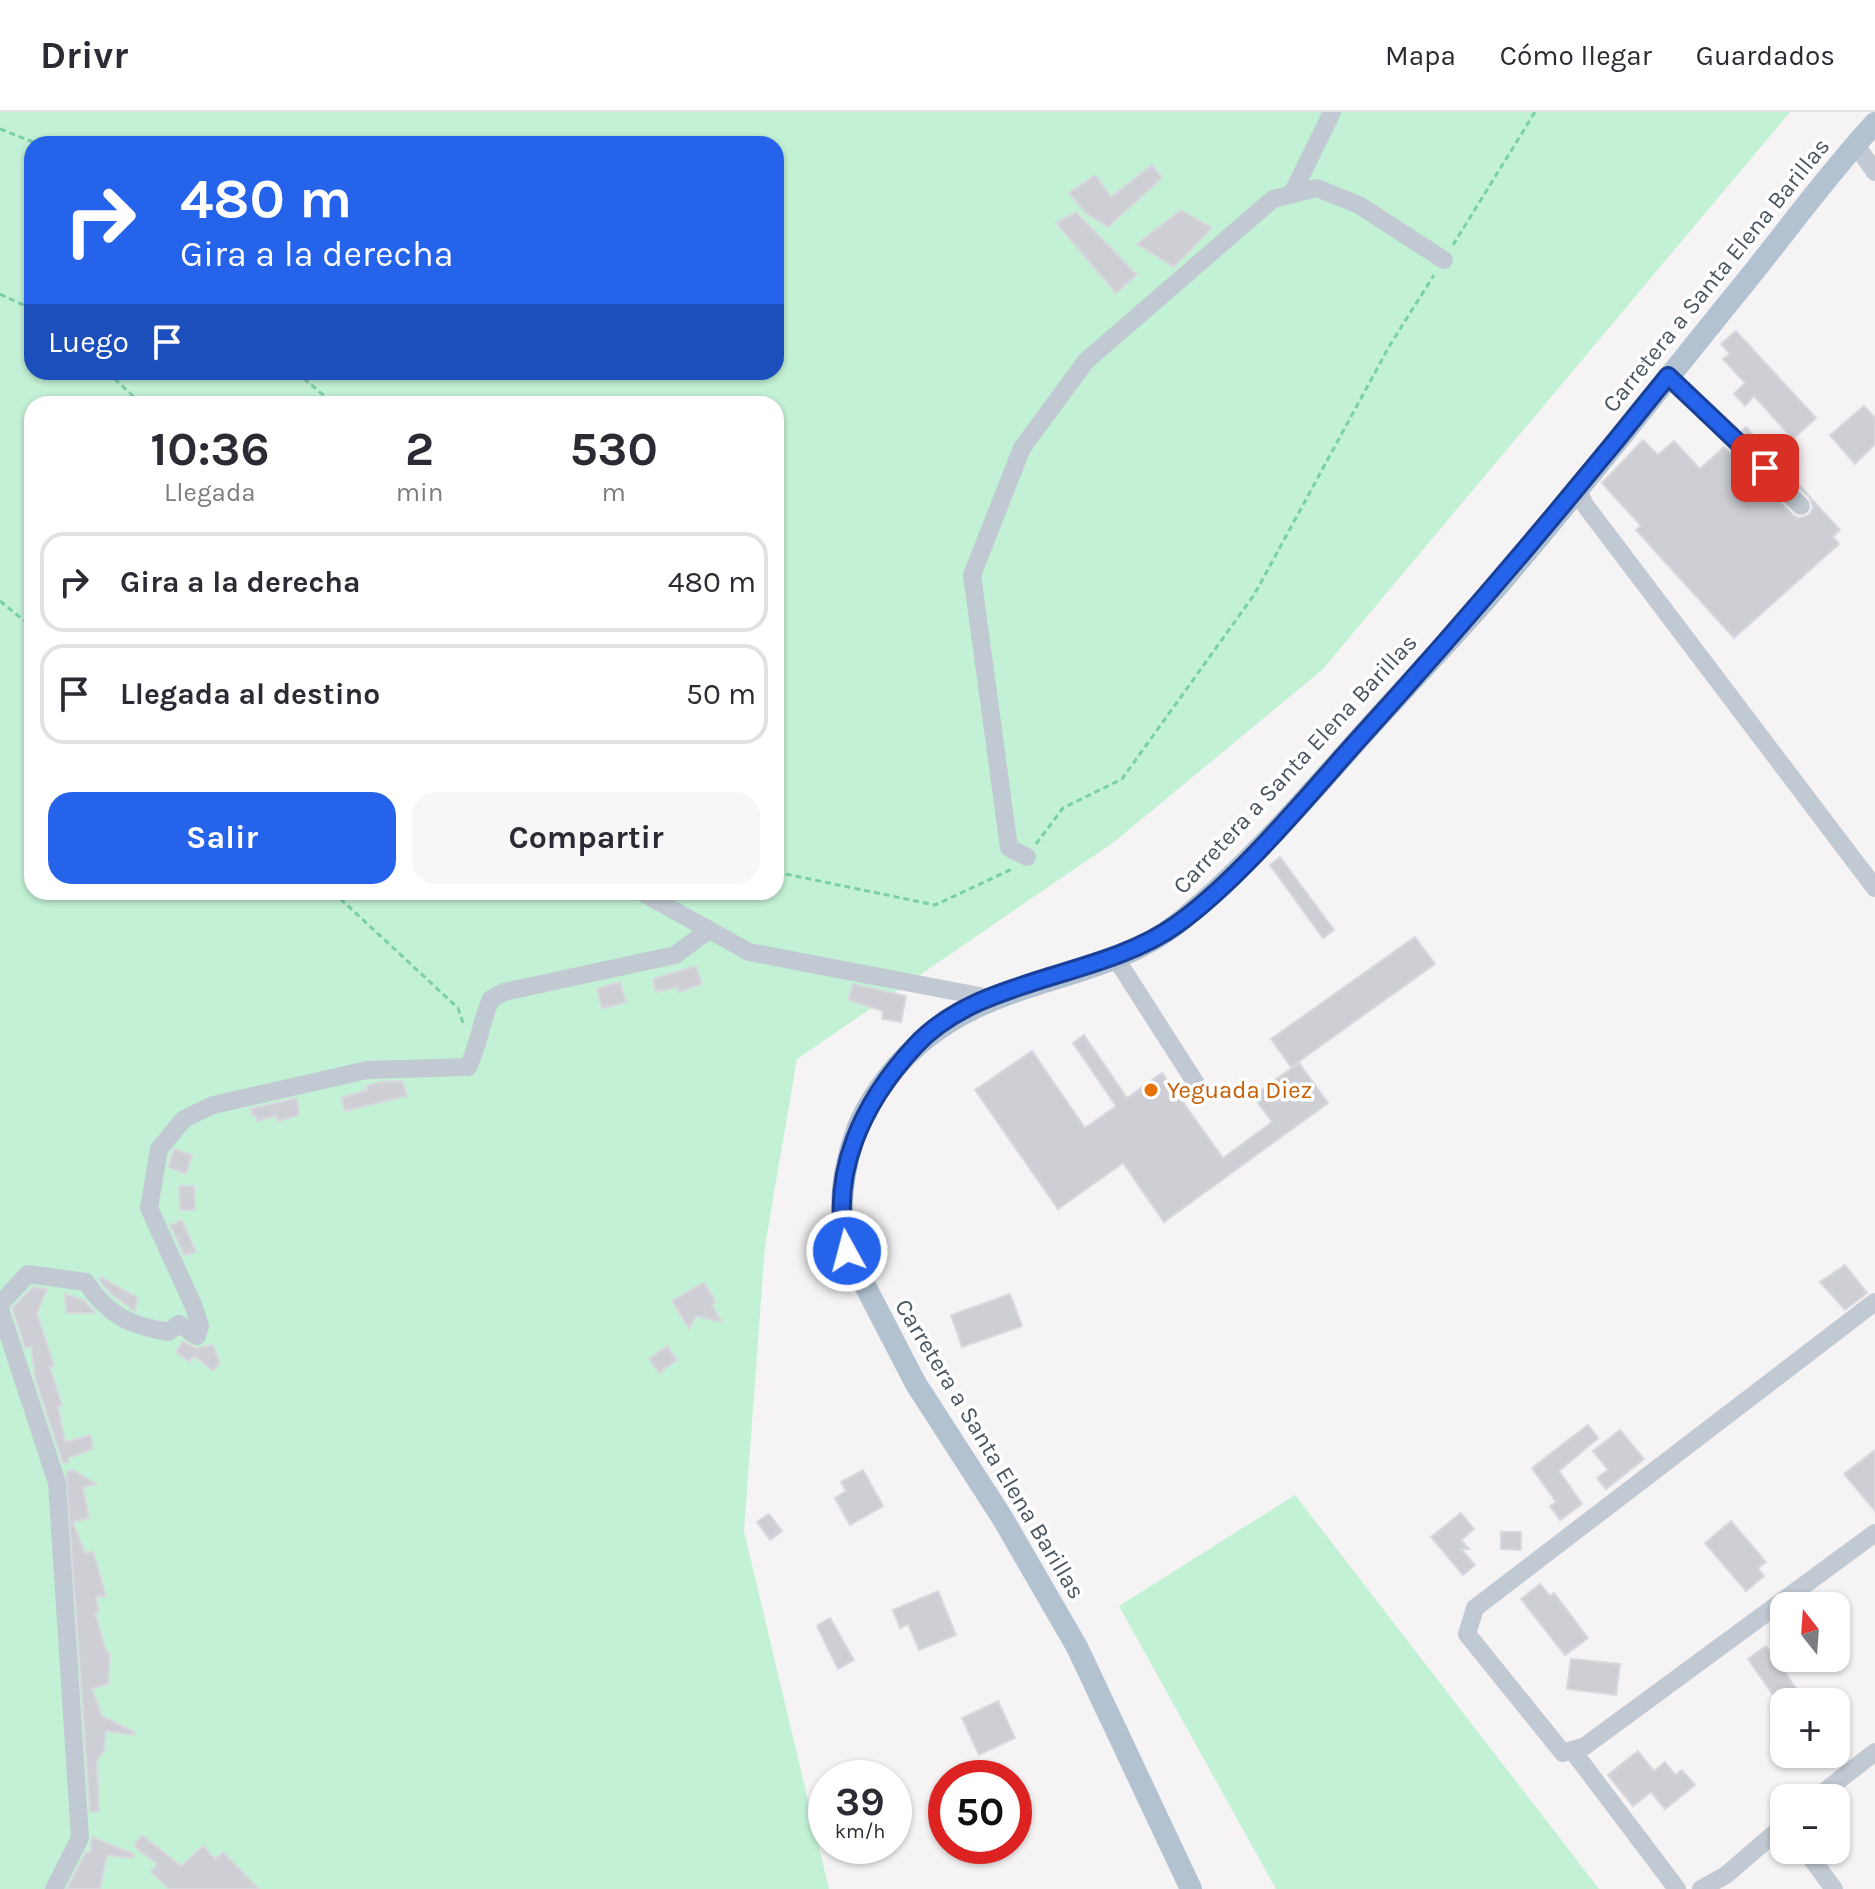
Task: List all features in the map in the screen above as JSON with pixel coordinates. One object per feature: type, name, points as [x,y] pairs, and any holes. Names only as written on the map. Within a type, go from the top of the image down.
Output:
[{"type":"main road","name":"Carretera a Santa Elena Barillas","points":[[1191,1889],[1077,1647],[1003,1519],[916,1384],[847,1251],[841,1227],[849,1151],[862,1117],[882,1083],[918,1042],[990,998],[1115,957],[1176,925],[1235,871],[1504,579],[1875,123]]},
{"type":"street","points":[[1292,194],[1332,112]]},
{"type":"street","points":[[1855,144],[1875,172]]},
{"type":"street","points":[[1027,857],[1009,848],[972,575],[1022,448],[1086,361],[1273,199],[1317,188],[1359,205],[1444,260]]},
{"type":"street","points":[[1668,376],[1801,506]]},
{"type":"street","points":[[1577,489],[1585,505],[1875,888]]},
{"type":"street","points":[[655,900],[749,952],[990,998]]},
{"type":"street","points":[[54,1889],[80,1838],[57,1483],[0,1307],[28,1274],[86,1282],[114,1315],[140,1328],[168,1332],[179,1324],[197,1336],[200,1326],[194,1307],[149,1208],[159,1149],[184,1119],[213,1105],[367,1070],[468,1067],[491,999],[504,992],[675,955],[709,930]]},
{"type":"street","points":[[1115,957],[1202,1093]]},
{"type":"street","points":[[1875,1302],[1475,1608],[1467,1634],[1563,1753],[1585,1746],[1875,1533]]},
{"type":"street","points":[[1572,1750],[1677,1889]]},
{"type":"street","points":[[1834,1784],[1875,1752]]},
{"type":"street","points":[[1701,1889],[1726,1875],[1770,1837]]},
{"type":"street","points":[[1815,1864],[1834,1889]]},
{"type":"path","points":[[784,874],[935,905],[1022,864],[1063,808],[1122,779],[1254,595],[1390,345],[1535,112]]},
{"type":"path","points":[[0,129],[24,138]]},
{"type":"path","points":[[0,294],[24,305]]},
{"type":"path","points":[[116,380],[133,396]]},
{"type":"path","points":[[306,380],[324,396]]},
{"type":"path","points":[[0,601],[24,620]]},
{"type":"path","points":[[342,900],[458,1008],[473,1057]]},
{"type":"green space","points":[[0,112],[1790,112],[1322,670],[1114,842],[797,1059],[765,1246],[744,1531],[808,1801],[808,1864],[823,1864],[829,1889],[0,1889]]},
{"type":"green space","points":[[1295,1495],[1599,1889],[1276,1889],[1119,1606]]},
{"type":"building","points":[[1152,165],[1162,178],[1108,227],[1086,213],[1069,193],[1095,175],[1111,197]]},
{"type":"building","points":[[1181,210],[1212,228],[1174,267],[1137,244]]},
{"type":"building","points":[[1076,212],[1137,275],[1116,293],[1056,223]]},
{"type":"building","points":[[1736,331],[1816,418],[1793,439],[1754,396],[1745,406],[1734,394],[1745,383],[1723,359],[1730,354],[1721,344]]},
{"type":"building","points":[[1864,406],[1875,418],[1875,444],[1855,464],[1830,435]]},
{"type":"building","points":[[1746,427],[1840,530],[1833,537],[1839,544],[1734,638],[1636,530],[1641,526],[1602,483],[1643,440],[1658,455],[1674,441],[1700,469],[1724,447],[1793,515],[1799,518],[1809,515],[1813,508],[1810,498],[1742,431]]},
{"type":"building","points":[[1280,857],[1334,930],[1323,938],[1270,865]]},
{"type":"building","points":[[1415,937],[1435,964],[1291,1067],[1271,1039]]},
{"type":"building","points":[[696,966],[702,984],[679,992],[677,987],[656,992],[653,979]]},
{"type":"building","points":[[620,982],[626,1002],[602,1009],[597,989]]},
{"type":"building","points":[[853,984],[906,996],[901,1022],[882,1019],[883,1011],[848,1000]]},
{"type":"building","points":[[1084,1035],[1127,1098],[1162,1073],[1223,1158],[1272,1122],[1253,1096],[1299,1063],[1328,1103],[1164,1222],[1123,1163],[1058,1209],[975,1090],[1032,1051],[1085,1128],[1116,1106],[1073,1043]]},
{"type":"building","points":[[402,1081],[407,1096],[345,1111],[341,1098],[367,1090],[366,1086],[380,1082]]},
{"type":"building","points":[[297,1098],[299,1115],[277,1121],[276,1116],[257,1121],[256,1115],[252,1116],[250,1109]]},
{"type":"building","points":[[174,1149],[192,1155],[186,1174],[168,1167]]},
{"type":"building","points":[[179,1186],[194,1186],[195,1210],[180,1210]]},
{"type":"building","points":[[182,1220],[196,1252],[184,1255],[170,1225]]},
{"type":"building","points":[[1845,1265],[1867,1293],[1845,1310],[1820,1282]]},
{"type":"building","points":[[101,1277],[138,1298],[135,1311],[111,1294],[99,1280]]},
{"type":"building","points":[[704,1282],[716,1302],[712,1305],[722,1322],[696,1316],[689,1329],[672,1301]]},
{"type":"building","points":[[33,1287],[47,1289],[37,1313],[54,1366],[50,1367],[62,1405],[58,1406],[65,1442],[91,1435],[93,1449],[68,1458],[69,1462],[63,1463],[35,1378],[31,1346],[25,1348],[12,1308]]},
{"type":"building","points":[[65,1294],[84,1300],[95,1313],[66,1313]]},
{"type":"building","points":[[1010,1294],[1022,1326],[962,1347],[951,1315]]},
{"type":"building","points":[[183,1341],[196,1348],[213,1345],[220,1363],[213,1371],[194,1356],[190,1362],[176,1352]]},
{"type":"building","points":[[667,1346],[677,1360],[659,1373],[649,1359]]},
{"type":"building","points":[[1588,1425],[1598,1438],[1559,1471],[1582,1504],[1560,1520],[1550,1506],[1556,1502],[1532,1468]]},
{"type":"building","points":[[1620,1430],[1644,1459],[1606,1489],[1597,1478],[1608,1470],[1593,1451]]},
{"type":"building","points":[[1875,1450],[1875,1511],[1844,1474]]},
{"type":"building","points":[[73,1470],[96,1484],[83,1487],[89,1518],[73,1522],[85,1553],[93,1551],[106,1596],[96,1597],[99,1613],[95,1612],[106,1651],[110,1654],[108,1684],[92,1689],[102,1716],[135,1732],[134,1735],[106,1731],[104,1751],[97,1761],[99,1811],[90,1812],[66,1472]]},
{"type":"building","points":[[863,1470],[883,1506],[850,1525],[835,1498],[846,1491],[841,1482]]},
{"type":"building","points":[[1461,1513],[1474,1529],[1461,1540],[1469,1549],[1461,1549],[1475,1565],[1463,1575],[1431,1537]]},
{"type":"building","points":[[769,1514],[782,1531],[770,1540],[757,1522]]},
{"type":"building","points":[[1731,1521],[1766,1562],[1758,1568],[1764,1576],[1746,1591],[1705,1543]]},
{"type":"building","points":[[1501,1532],[1521,1532],[1521,1550],[1501,1549]]},
{"type":"building","points":[[1540,1584],[1550,1596],[1554,1593],[1588,1638],[1565,1655],[1521,1599]]},
{"type":"building","points":[[938,1591],[956,1635],[919,1650],[908,1624],[900,1628],[893,1610]]},
{"type":"building","points":[[830,1618],[854,1660],[838,1669],[817,1626]]},
{"type":"building","points":[[1766,1646],[1770,1652],[1770,1672],[1785,1672],[1796,1688],[1770,1688],[1770,1691],[1748,1659]]},
{"type":"building","points":[[1571,1659],[1620,1664],[1616,1695],[1567,1689]]},
{"type":"building","points":[[998,1701],[1015,1738],[979,1755],[962,1718]]},
{"type":"building","points":[[1638,1751],[1654,1771],[1665,1762],[1675,1775],[1682,1770],[1695,1785],[1665,1809],[1651,1792],[1633,1806],[1608,1775]]},
{"type":"building","points":[[142,1835],[181,1866],[203,1846],[215,1859],[223,1852],[259,1889],[169,1889],[151,1872],[157,1864],[134,1846]]},
{"type":"building","points":[[92,1837],[134,1854],[133,1858],[107,1855],[100,1889],[67,1889],[86,1852],[90,1853]]},
{"type":"place","name":"Yeguada Diez","points":[[1151,1090]]},
{"type":"route","points":[[847,1251],[841,1227],[849,1151],[862,1117],[882,1083],[918,1042],[951,1019],[990,998],[1115,957],[1147,942],[1176,925],[1208,898],[1335,765],[1504,579],[1668,376],[1765,468]]}]
